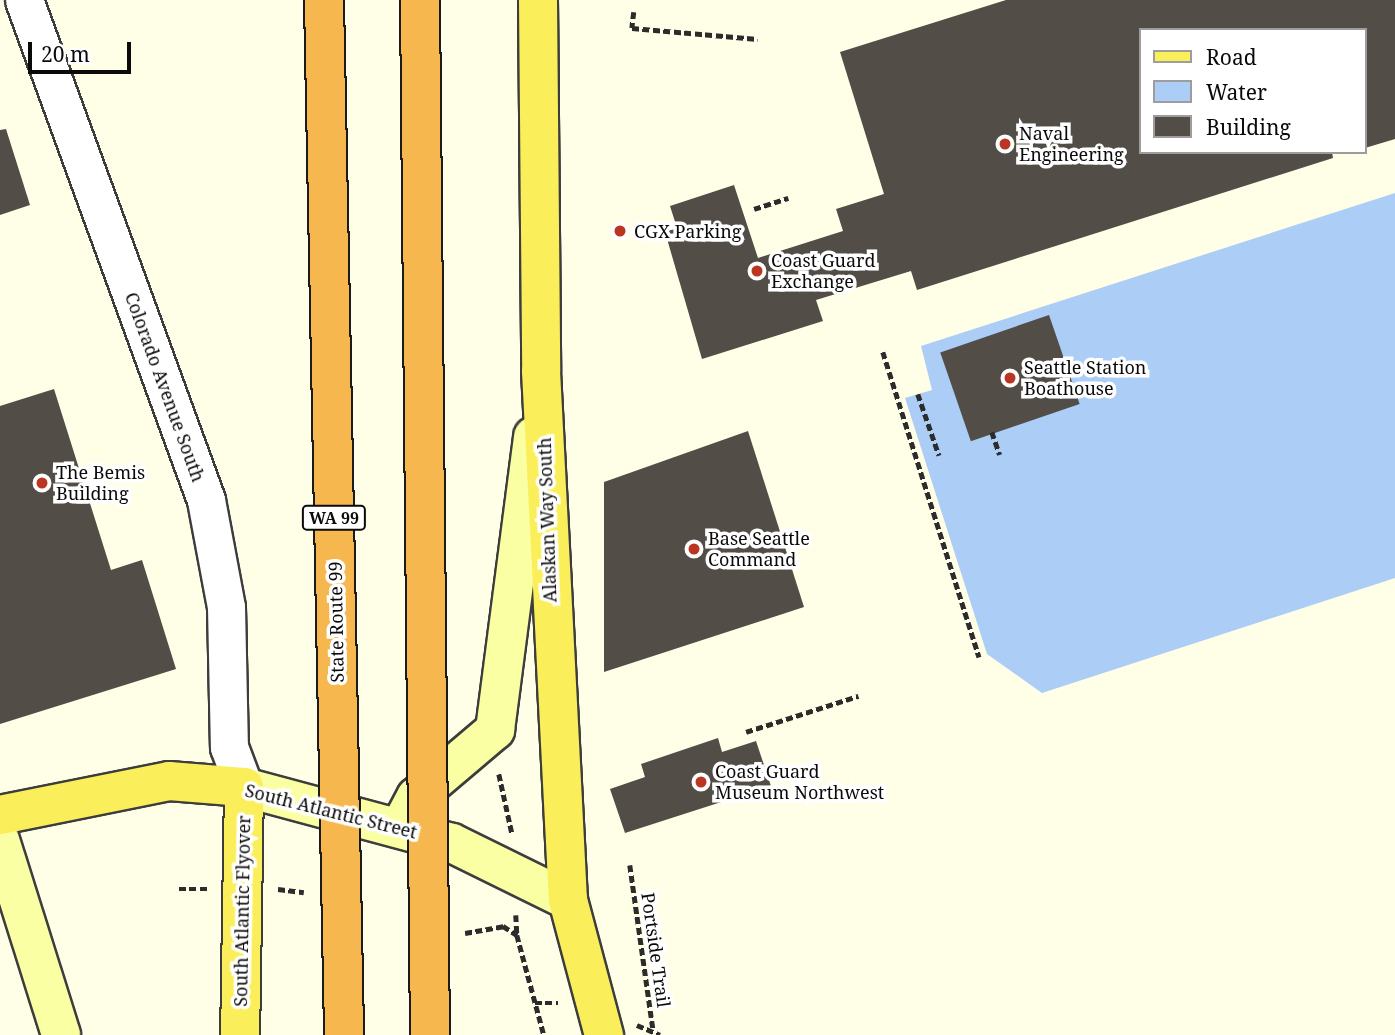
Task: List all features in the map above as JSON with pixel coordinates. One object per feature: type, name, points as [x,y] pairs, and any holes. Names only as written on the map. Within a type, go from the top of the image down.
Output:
[{"type":"highway","name":"State Route 99","points":[[324,0],[344,1035]]},
{"type":"highway","points":[[420,0],[430,1035]]},
{"type":"main road","name":"Alaskan Way South","points":[[538,0],[541,371],[568,900],[604,1035]]},
{"type":"main road","points":[[400,827],[416,797],[495,730],[541,371]]},
{"type":"main road","name":"South Atlantic Street","points":[[0,815],[169,781],[244,787],[400,827],[490,859],[568,900]]},
{"type":"main road","name":"South Atlantic Flyover","points":[[240,1035],[244,787]]},
{"type":"main road","points":[[0,840],[61,1035]]},
{"type":"street","name":"Colorado Avenue South","points":[[23,0],[202,487],[226,607],[229,747],[244,787]]},
{"type":"path","points":[[634,12],[632,27],[758,39]]},
{"type":"path","points":[[754,209],[788,198]]},
{"type":"path","points":[[883,352],[979,657]]},
{"type":"path","points":[[918,394],[939,455]]},
{"type":"path","points":[[992,432],[1000,455]]},
{"type":"path","points":[[746,732],[858,696]]},
{"type":"path","points":[[495,760],[510,809]]},
{"type":"path","name":"Portside Trail","points":[[630,865],[653,1029],[660,1035]]},
{"type":"path","points":[[462,934],[485,927],[513,930],[544,1035]]},
{"type":"path","points":[[535,1003],[552,1001]]},
{"type":"water","points":[[1395,193],[1395,578],[1042,693],[987,654],[905,398],[932,390],[921,346]]},
{"type":"building","name":"Naval Engineering","points":[[1006,0],[1395,0],[1395,139],[1367,147],[1367,28],[1140,28],[1140,154],[1332,154],[1333,158],[917,290],[911,271],[816,300],[823,321],[702,359],[665,232],[677,228],[670,206],[734,185],[758,258],[843,231],[836,209],[884,194],[840,52]]},
{"type":"building","points":[[6,129],[30,205],[0,215],[0,130]]},
{"type":"building","name":"Seattle Station Boathouse","points":[[1049,315],[1080,404],[971,441],[940,352]]},
{"type":"building","name":"The Bemis Building","points":[[54,389],[111,570],[142,560],[176,669],[0,724],[0,406]]},
{"type":"building","name":"Base Seattle Command","points":[[748,431],[804,607],[604,672],[604,482]]},
{"type":"building","name":"Coast Guard Museum Northwest","points":[[718,738],[722,752],[756,741],[771,786],[625,833],[610,789],[645,777],[641,764]]},
{"type":"place","name":"Naval Engineering","points":[[1005,144]]},
{"type":"place","name":"CGX Parking","points":[[620,231]]},
{"type":"place","name":"Coast Guard Exchange","points":[[757,271]]},
{"type":"place","name":"Seattle Station Boathouse","points":[[1010,378]]},
{"type":"place","name":"The Bemis Building","points":[[42,483]]},
{"type":"place","name":"Base Seattle Command","points":[[694,549]]},
{"type":"place","name":"Coast Guard Museum Northwest","points":[[701,782]]}]
